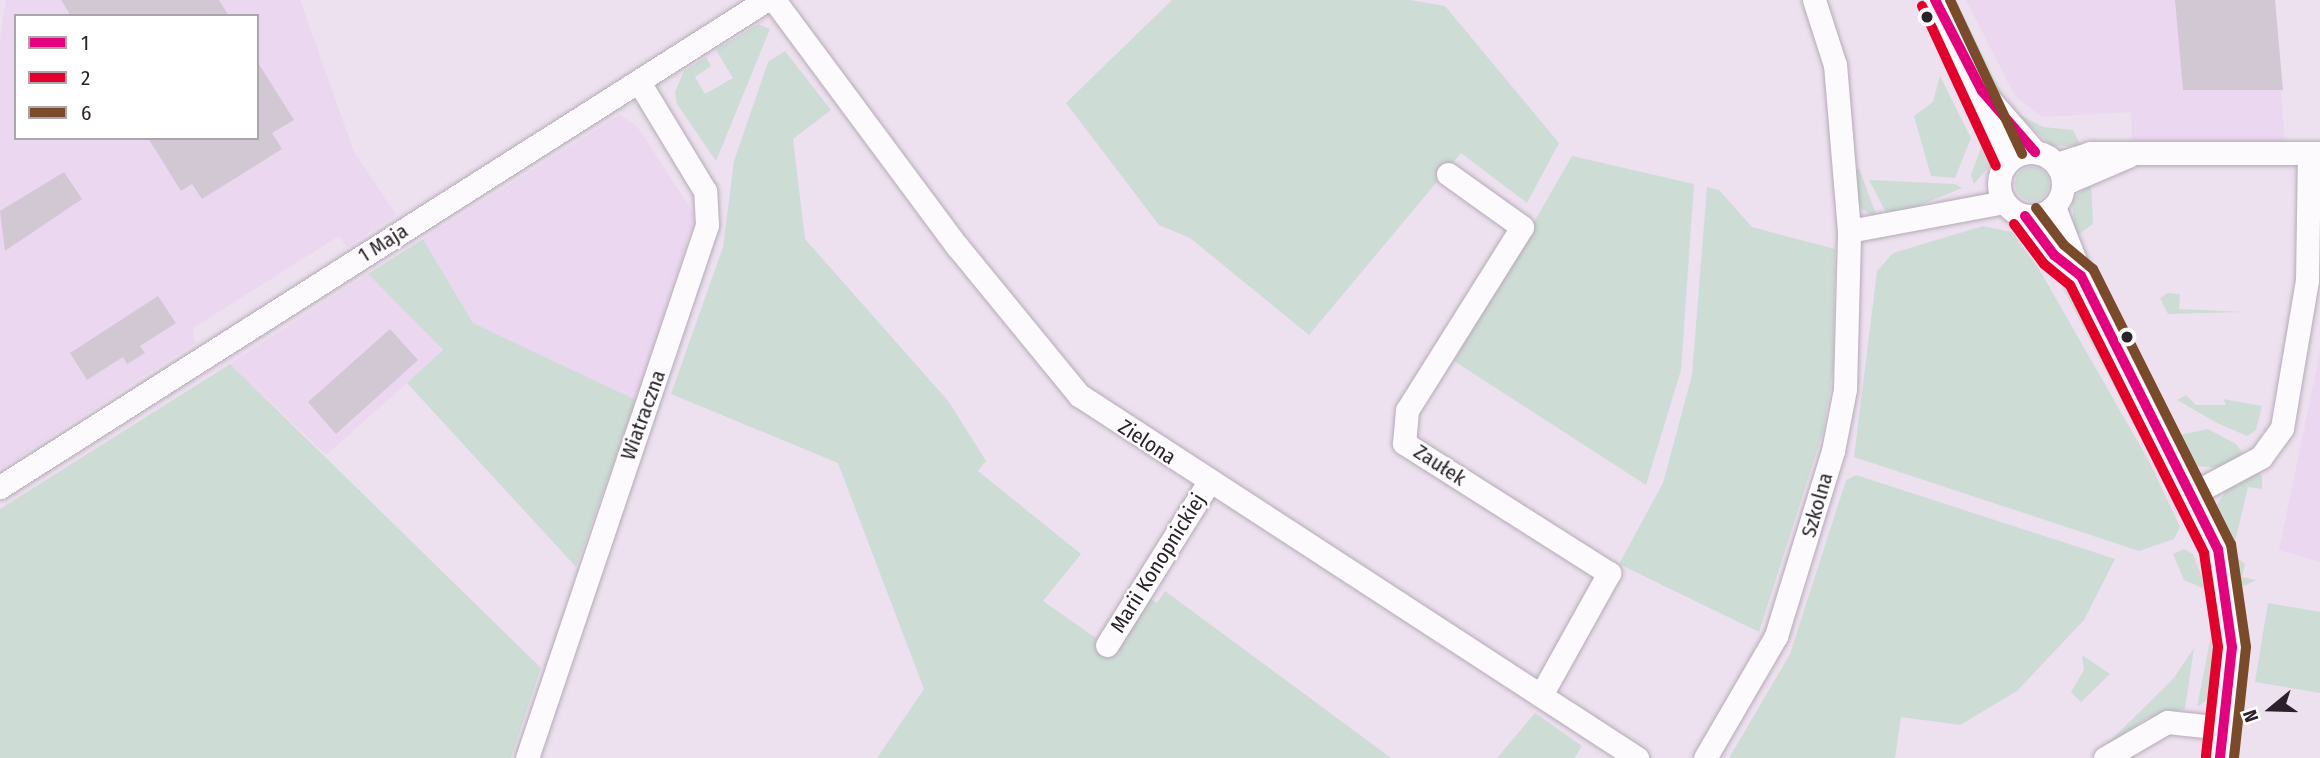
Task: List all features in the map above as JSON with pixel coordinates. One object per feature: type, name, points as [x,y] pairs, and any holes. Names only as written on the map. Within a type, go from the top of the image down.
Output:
[{"type":"street","name":"1 Maja","points":[[0,487],[766,0]]},
{"type":"street","name":"Zielona","points":[[774,0],[789,28],[1060,378],[1209,482],[1637,758]]},
{"type":"street","name":"Szkolna","points":[[1705,758],[1776,636],[1833,451],[1849,359],[1849,231],[1835,65],[1814,0]]},
{"type":"street","points":[[1935,0],[1982,91],[2009,160],[2001,192]]},
{"type":"street","name":"Wiatraczna","points":[[527,758],[707,225],[705,191],[639,82]]},
{"type":"street","points":[[1982,91],[2035,152],[2060,174]]},
{"type":"street","points":[[2009,160],[2035,152]]},
{"type":"street","points":[[2060,174],[2128,156],[2314,154],[2306,280],[2282,428],[2261,457],[2194,493]]},
{"type":"street","name":"Zaułek","points":[[1448,174],[1522,227],[1407,410],[1404,443],[1609,573],[1541,695]]},
{"type":"street","points":[[2060,174],[2054,207],[2081,276],[2194,493],[2225,577],[2232,664],[2220,758]]},
{"type":"street","points":[[1849,231],[1939,212],[2001,192]]},
{"type":"street","points":[[2001,192],[2025,216],[2054,255],[2081,276]]},
{"type":"street","points":[[2025,216],[2054,207]]},
{"type":"street","name":"Marii Konopnickiej","points":[[1107,645],[1209,482]]},
{"type":"street","points":[[2105,758],[2166,722],[2224,728]]},
{"type":"shaded area","points":[[6,0],[300,0],[354,152],[396,215],[347,247],[339,236],[193,328],[195,343],[0,469],[0,39]]},
{"type":"shaded area","points":[[1172,0],[1410,0],[1445,6],[1559,143],[1527,203],[1461,153],[1309,335],[1190,238],[1159,225],[1066,103]]},
{"type":"shaded area","points":[[1947,0],[1956,0],[2006,102],[1979,64]]},
{"type":"shaded area","points":[[1966,0],[2275,0],[2285,146],[2177,147],[2132,140],[2131,112],[2042,117],[2015,96]]},
{"type":"shaded area","points":[[758,24],[770,29],[716,161],[677,104],[675,92],[684,71],[706,57],[711,66],[695,77],[705,94],[733,78],[716,50]]},
{"type":"shaded area","points":[[785,51],[831,110],[793,139],[805,239],[949,402],[986,461],[978,471],[1081,554],[1043,601],[1103,643],[1149,598],[1157,603],[1165,591],[1391,758],[877,758],[924,689],[838,463],[671,394],[723,247],[734,161],[768,62]]},
{"type":"shaded area","points":[[1940,76],[1971,138],[1955,178],[1931,176],[1914,116],[1933,102]]},
{"type":"shaded area","points":[[2016,113],[2043,127],[2073,130],[2081,146],[2052,146]]},
{"type":"shaded area","points":[[620,115],[637,126],[695,215],[636,400],[473,323],[423,239]]},
{"type":"shaded area","points":[[1989,126],[1995,160],[1974,184],[1971,175]]},
{"type":"shaded area","points":[[1572,156],[1694,184],[1681,370],[1646,485],[1454,361]]},
{"type":"shaded area","points":[[2032,167],[2044,172],[2049,184],[2044,196],[2032,201],[2020,196],[2015,184],[2020,172]]},
{"type":"shaded area","points":[[1859,168],[1878,220],[1857,205],[1853,173]]},
{"type":"shaded area","points":[[1869,180],[1955,184],[1962,188],[1889,218]]},
{"type":"shaded area","points":[[2091,182],[2093,224],[2075,237],[2072,200]]},
{"type":"shaded area","points":[[1707,187],[1719,190],[1752,227],[1835,249],[1833,371],[1823,432],[1759,632],[1619,564],[1663,483],[1692,375]]},
{"type":"shaded area","points":[[1983,226],[2012,232],[2039,269],[2150,463],[2180,527],[2174,539],[2139,551],[1854,457],[1877,271],[1893,253]]},
{"type":"shaded area","points":[[423,239],[473,323],[636,400],[576,567],[407,383],[443,350],[368,274]]},
{"type":"shaded area","points":[[2050,263],[2079,298],[2150,432],[2138,433]]},
{"type":"shaded area","points":[[368,274],[443,351],[326,455],[230,364]]},
{"type":"shaded area","points":[[2168,293],[2180,294],[2179,309],[2244,312],[2168,314],[2160,298]]},
{"type":"shaded area","points":[[2320,352],[2320,562],[2279,550]]},
{"type":"shaded area","points":[[230,364],[541,668],[511,758],[0,758],[0,509]]},
{"type":"shaded area","points":[[2186,395],[2196,405],[2226,405],[2223,399],[2262,406],[2256,430],[2247,436],[2217,423],[2177,400]]},
{"type":"shaded area","points":[[2208,429],[2236,444],[2245,456],[2220,468],[2195,466],[2175,436]]},
{"type":"shaded area","points":[[2158,446],[2203,539],[2216,582],[2157,458]]},
{"type":"shaded area","points":[[2254,473],[2262,475],[2262,489],[2248,487],[2232,554],[2245,564],[2242,577],[2256,580],[2244,586],[2238,585],[2216,506],[2228,487]]},
{"type":"shaded area","points":[[1856,475],[2115,559],[2084,620],[2017,691],[1960,725],[1901,717],[1895,758],[1729,758],[1790,654],[1846,480]]},
{"type":"shaded area","points":[[2184,549],[2193,554],[2207,590],[2184,580],[2173,554]]},
{"type":"shaded area","points":[[2268,603],[2320,612],[2320,693],[2255,682]]},
{"type":"shaded area","points":[[2216,610],[2222,630],[2217,693],[2197,707]]},
{"type":"shaded area","points":[[2194,648],[2185,709],[2147,718],[2102,749],[2173,679]]},
{"type":"shaded area","points":[[2082,655],[2110,674],[2081,702],[2071,692],[2084,670]]},
{"type":"shaded area","points":[[1535,713],[1582,746],[1574,758],[1497,758]]},
{"type":"building","points":[[61,0],[219,0],[228,14],[70,14]]},
{"type":"building","points":[[2175,0],[2275,0],[2283,90],[2183,90]]},
{"type":"building","points":[[259,64],[294,120],[272,133],[282,149],[202,199],[192,184],[181,191],[149,140],[259,140]]},
{"type":"building","points":[[64,172],[82,199],[5,251],[0,211]]},
{"type":"building","points":[[158,296],[176,323],[140,346],[145,353],[127,364],[123,357],[87,380],[70,353]]},
{"type":"building","points":[[390,329],[418,360],[336,434],[308,402]]},
{"type":"transit line","name":"1","points":[[1935,0],[1982,91],[2035,152]]},
{"type":"transit line","name":"6","points":[[1950,0],[2022,154]]},
{"type":"transit line","name":"2","points":[[1922,6],[1996,166]]},
{"type":"transit line","name":"6","points":[[2036,208],[2064,245],[2093,269],[2231,544],[2246,647],[2234,758]]},
{"type":"transit line","name":"1","points":[[2025,216],[2054,255],[2081,276],[2218,549],[2232,647],[2220,758]]},
{"type":"transit line","name":"2","points":[[2014,224],[2044,264],[2070,285],[2204,553],[2218,647],[2206,756]]}]
